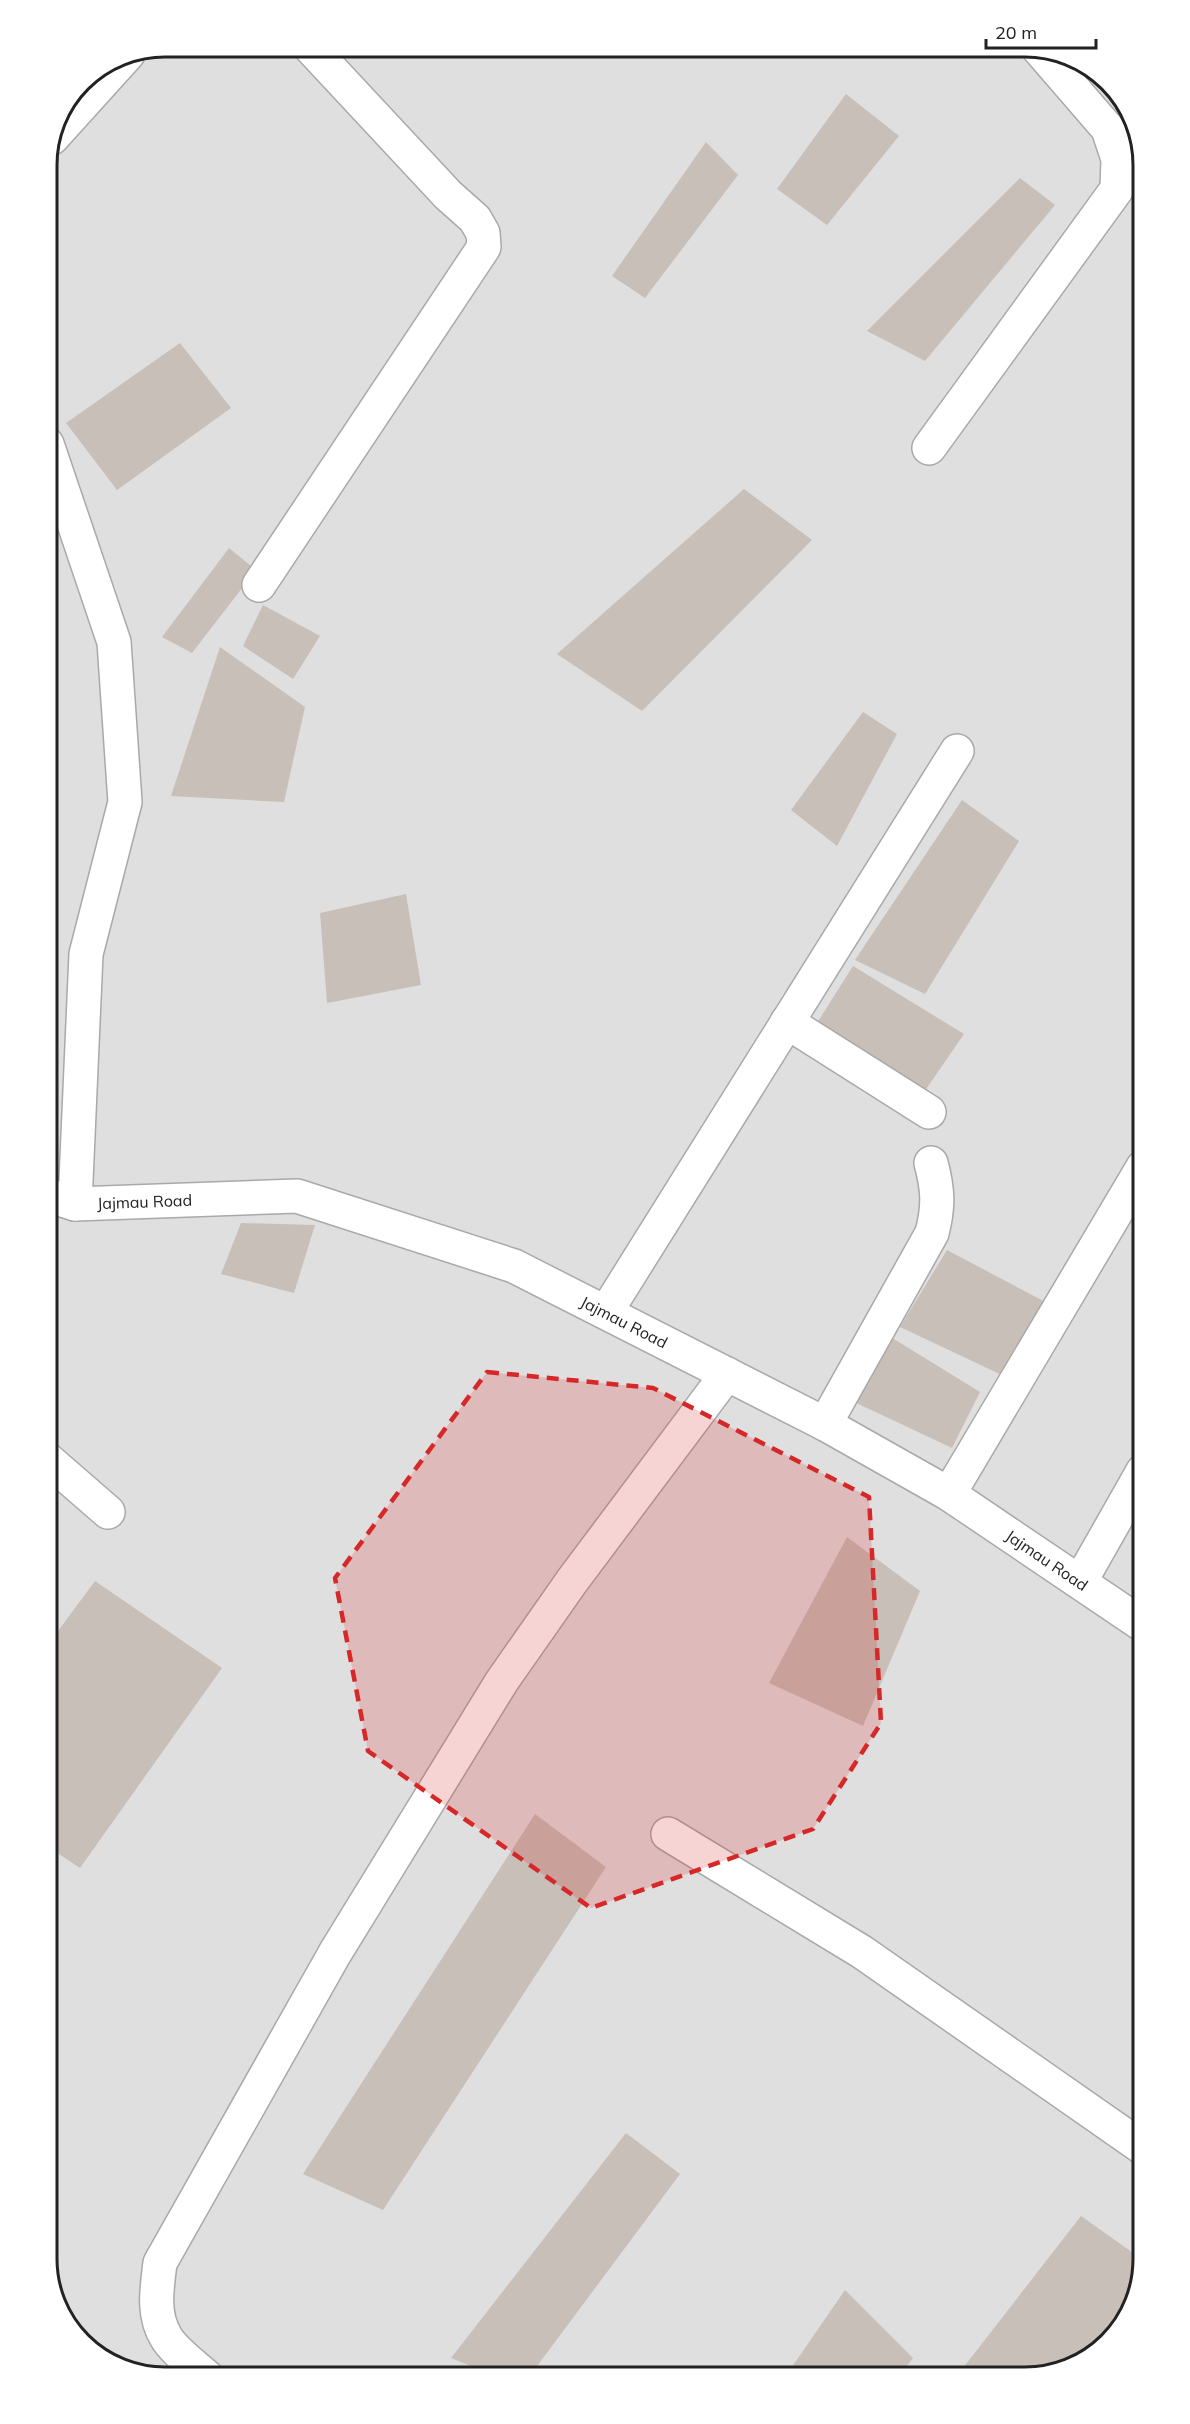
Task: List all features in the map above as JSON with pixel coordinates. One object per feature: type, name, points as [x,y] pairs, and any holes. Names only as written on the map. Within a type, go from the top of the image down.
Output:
[{"type":"street","points":[[259,585],[484,248],[483,233],[475,219],[448,195],[320,57]]},
{"type":"street","points":[[929,448],[1117,189],[1118,159],[1108,129],[1048,60]]},
{"type":"street","points":[[66,123],[113,70]]},
{"type":"street","points":[[57,474],[114,642],[125,802],[86,954],[61,1199]]},
{"type":"street","points":[[606,1312],[957,751]]},
{"type":"street","points":[[787,1022],[929,1112]]},
{"type":"street","points":[[825,1424],[932,1233],[938,1210],[936,1181],[931,1162]]},
{"type":"street","points":[[949,1494],[1133,1184]]},
{"type":"street","name":"Jajmau Road","points":[[61,1199],[297,1196],[514,1266],[825,1424],[949,1494],[1133,1618]]},
{"type":"street","points":[[196,2367],[166,2339],[158,2318],[156,2298],[160,2262],[335,1953],[502,1682],[572,1581],[727,1374]]},
{"type":"street","points":[[57,1468],[108,1512]]},
{"type":"street","points":[[1080,1582],[1133,1489]]},
{"type":"street","points":[[668,1834],[862,1952],[1133,2141]]},
{"type":"highlighted area","points":[[487,1372],[653,1388],[869,1497],[881,1723],[813,1829],[591,1908],[368,1751],[335,1578]]},
{"type":"shaded area","points":[[158,57],[1032,57],[1067,65],[1091,79],[1111,99],[1125,123],[1131,144],[1133,165],[1133,2259],[1125,2301],[1115,2319],[1091,2345],[1067,2359],[1032,2367],[158,2367],[130,2361],[99,2345],[79,2325],[65,2301],[57,2266],[57,158],[68,117],[79,99],[94,84],[123,65]]},
{"type":"building","points":[[846,94],[899,136],[827,225],[777,189]]},
{"type":"building","points":[[706,142],[738,175],[645,298],[612,276]]},
{"type":"building","points":[[1020,178],[1055,205],[925,361],[867,331]]},
{"type":"building","points":[[180,343],[231,408],[117,490],[66,423]]},
{"type":"building","points":[[744,489],[812,540],[642,711],[557,654]]},
{"type":"building","points":[[229,548],[256,570],[192,653],[162,637]]},
{"type":"building","points":[[263,605],[320,636],[293,679],[243,646]]},
{"type":"building","points":[[220,647],[305,707],[284,802],[171,796]]},
{"type":"building","points":[[863,712],[897,734],[837,846],[791,810]]},
{"type":"building","points":[[962,800],[1019,841],[925,994],[855,960]]},
{"type":"building","points":[[406,894],[421,985],[327,1003],[320,913]]},
{"type":"building","points":[[853,966],[964,1034],[920,1098],[812,1031]]},
{"type":"building","points":[[241,1223],[315,1225],[294,1293],[221,1274]]},
{"type":"building","points":[[947,1250],[1051,1305],[1004,1376],[900,1327]]},
{"type":"building","points":[[889,1336],[980,1392],[952,1448],[848,1399]]},
{"type":"building","points":[[847,1537],[920,1591],[863,1726],[769,1683]]},
{"type":"building","points":[[95,1581],[222,1668],[80,1868],[57,1853],[57,1632]]},
{"type":"building","points":[[535,1814],[606,1867],[383,2210],[303,2174]]},
{"type":"building","points":[[626,2133],[680,2174],[536,2367],[473,2367],[451,2358]]},
{"type":"building","points":[[1081,2216],[1133,2253],[1132,2273],[1125,2301],[1115,2319],[1091,2345],[1067,2359],[1046,2365],[964,2367]]},
{"type":"building","points":[[845,2290],[913,2358],[906,2367],[792,2367]]}]
